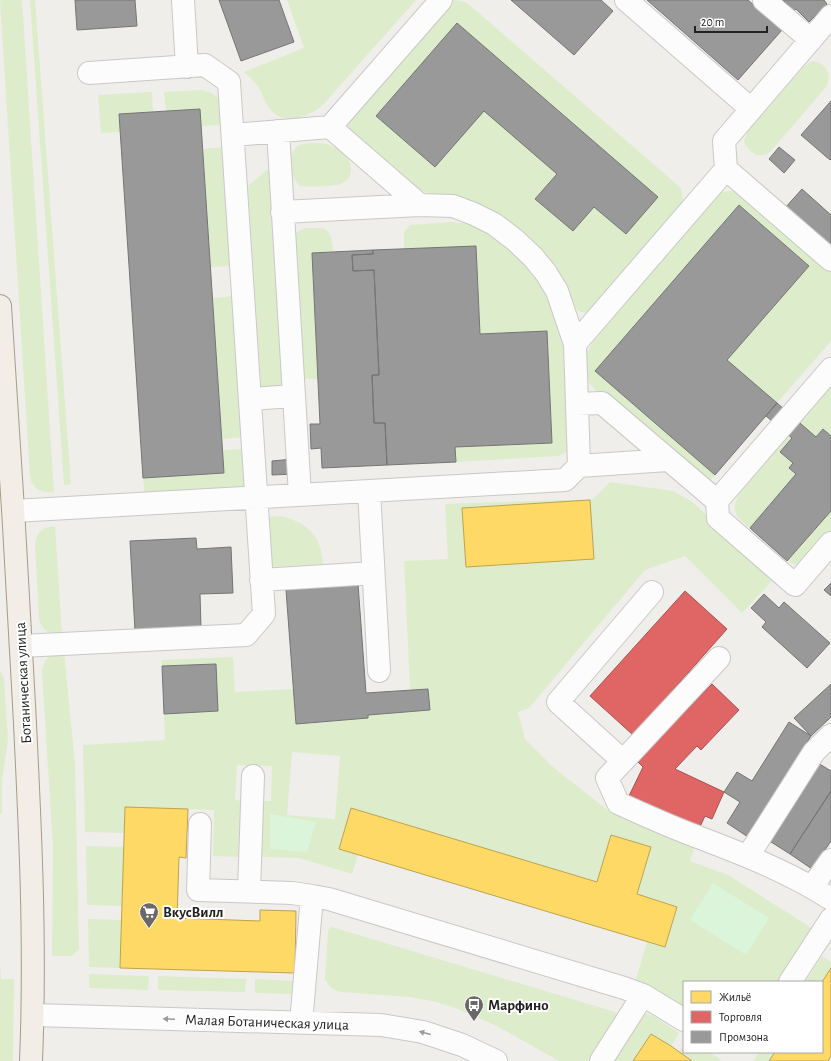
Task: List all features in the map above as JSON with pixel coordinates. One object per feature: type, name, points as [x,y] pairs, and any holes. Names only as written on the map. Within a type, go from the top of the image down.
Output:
[{"type":"main road","name":"Ботаническая улица","points":[[0,306],[14,511],[32,849],[33,1015],[31,1061]]},
{"type":"street","points":[[183,0],[187,67]]},
{"type":"street","points":[[233,135],[330,127],[440,0]]},
{"type":"street","points":[[626,0],[751,108]]},
{"type":"street","points":[[764,0],[811,40]]},
{"type":"street","points":[[575,344],[726,170],[724,141],[811,40],[829,23]]},
{"type":"street","points":[[21,646],[246,634],[264,614],[229,82],[204,66],[89,73]]},
{"type":"street","points":[[330,127],[420,205]]},
{"type":"street","points":[[278,131],[300,495]]},
{"type":"street","points":[[726,170],[831,260]]},
{"type":"street","points":[[282,212],[420,205],[453,206],[494,224],[514,240],[533,257],[546,274],[556,291],[575,344],[579,466]]},
{"type":"street","points":[[831,369],[717,502],[718,518],[795,585],[831,543]]},
{"type":"street","points":[[250,399],[293,396]]},
{"type":"street","points":[[577,404],[602,403],[717,502]]},
{"type":"street","points":[[14,511],[565,480],[579,466],[668,460]]},
{"type":"street","points":[[369,491],[379,670]]},
{"type":"street","points":[[261,580],[374,573]]},
{"type":"street","points":[[623,761],[558,702],[652,592]]},
{"type":"street","points":[[719,658],[607,778],[618,803],[660,822],[748,856],[812,887],[831,899]]},
{"type":"street","points":[[748,856],[814,752],[831,735]]},
{"type":"street","points":[[249,892],[253,776]]},
{"type":"street","points":[[200,824],[198,890],[292,893],[329,899],[624,988],[643,995],[683,1019]]},
{"type":"street","points":[[812,887],[831,860]]},
{"type":"street","points":[[302,1022],[312,896]]},
{"type":"street","points":[[791,981],[831,919]]},
{"type":"street","points":[[601,1061],[643,995]]},
{"type":"street","name":"Малая Ботаническая улица","points":[[33,1015],[381,1025],[423,1032],[462,1044],[496,1061]]},
{"type":"green space","points":[[0,0],[22,0],[54,492],[39,490],[33,485],[30,477]]},
{"type":"green space","points":[[30,0],[35,0],[71,484],[64,485]]},
{"type":"green space","points":[[287,0],[416,0],[321,107],[302,117],[289,119],[276,115],[269,108],[259,88],[244,72],[304,48]]},
{"type":"green space","points":[[455,0],[465,2],[473,8],[681,188],[683,201],[679,207],[591,312],[580,312],[570,298],[455,197],[428,193],[418,189],[350,130],[347,124],[447,2]],"holes":[[[457,23],[658,197],[626,234],[484,111],[435,167],[376,116]]]},
{"type":"green space","points":[[814,61],[822,64],[827,70],[827,86],[770,152],[762,155],[754,154],[744,141],[748,131],[804,67],[808,63]]},
{"type":"green space","points":[[202,90],[209,92],[218,98],[222,107],[224,125],[201,126],[200,109],[166,111],[164,92]]},
{"type":"green space","points":[[152,92],[153,112],[120,114],[120,132],[101,133],[98,95]]},
{"type":"green space","points":[[308,143],[322,143],[337,148],[345,154],[351,167],[350,176],[343,183],[334,185],[309,187],[300,186],[292,171],[292,153],[295,148],[300,145]]},
{"type":"green space","points":[[225,147],[233,266],[210,267],[203,149]]},
{"type":"green space","points":[[267,170],[274,174],[282,386],[261,386],[248,186]]},
{"type":"green space","points":[[738,191],[831,270],[831,341],[777,403],[727,360],[809,266],[739,205],[595,371],[715,475],[705,486],[596,391],[587,380],[585,366],[586,354],[593,342],[712,199],[720,192]]},
{"type":"green space","points":[[451,222],[469,224],[489,233],[508,247],[525,263],[538,279],[548,296],[565,348],[568,451],[559,456],[456,462],[455,447],[552,443],[547,332],[480,334],[476,246],[404,249],[404,232],[410,225]]},
{"type":"green space","points":[[305,228],[319,228],[327,231],[330,234],[333,252],[312,253],[318,379],[303,378],[294,237],[297,232]]},
{"type":"green space","points":[[235,296],[244,437],[222,439],[213,298]]},
{"type":"green space","points":[[831,387],[831,435],[823,429],[816,437],[802,426],[780,452],[793,463],[796,474],[750,528],[738,517],[736,513],[735,504],[740,493]]},
{"type":"green space","points":[[245,449],[245,484],[241,489],[145,499],[143,478],[224,473],[222,450]]},
{"type":"green space","points":[[610,482],[673,491],[691,501],[776,577],[742,613],[685,556],[645,570],[529,708],[518,712],[525,739],[553,767],[610,812],[696,844],[690,861],[728,875],[811,928],[811,931],[779,981],[683,981],[683,1013],[634,986],[647,942],[665,947],[677,907],[637,894],[651,847],[611,835],[597,882],[351,809],[339,849],[358,855],[352,874],[299,858],[261,857],[263,801],[271,801],[272,766],[237,765],[235,800],[243,801],[241,857],[213,856],[214,810],[188,809],[124,833],[85,832],[83,745],[165,740],[164,714],[218,711],[216,664],[162,666],[161,660],[233,657],[235,692],[293,689],[296,724],[368,718],[368,715],[430,710],[428,689],[410,690],[404,561],[448,559],[445,504],[593,499]],"holes":[[[292,752],[340,756],[335,819],[287,815]]]},
{"type":"green space","points":[[831,511],[831,536],[799,565],[787,561]]},
{"type":"green space","points":[[280,516],[298,522],[311,531],[319,545],[323,564],[270,567],[267,517]]},
{"type":"green space","points":[[55,526],[62,634],[50,633],[42,627],[39,619],[35,544],[37,536],[43,529]]},
{"type":"green space","points":[[64,652],[75,764],[79,949],[72,956],[52,956],[53,848],[42,672],[48,657]]},
{"type":"green space","points":[[0,671],[4,678],[8,740],[2,781],[2,814],[0,814]]},
{"type":"green space","points":[[270,814],[316,822],[307,852],[270,849]]},
{"type":"green space","points":[[86,846],[124,847],[122,906],[87,905]]},
{"type":"green space","points":[[713,883],[769,918],[746,955],[690,920]]},
{"type":"green space","points":[[88,919],[122,920],[120,968],[89,967]]},
{"type":"green space","points":[[332,927],[615,1012],[618,1018],[590,1061],[559,1061],[497,1026],[453,1007],[409,997],[341,992],[333,989],[325,979],[328,932]]},
{"type":"green space","points":[[822,956],[831,962],[831,968],[823,981],[806,981]]},
{"type":"green space","points":[[0,962],[1,979],[14,979],[13,1061],[0,1061]]},
{"type":"green space","points":[[89,974],[149,976],[148,990],[89,988]]},
{"type":"green space","points":[[158,976],[246,979],[245,992],[158,990]]},
{"type":"green space","points":[[255,979],[295,981],[294,994],[255,993]]},
{"type":"green space","points":[[644,1014],[652,1015],[679,1033],[671,1046],[651,1034],[633,1061],[612,1061]]},
{"type":"green space","points":[[683,1046],[683,1053],[710,1053],[721,1060],[692,1061],[679,1052]]},
{"type":"green space","points":[[758,1053],[774,1053],[769,1061],[753,1061]]},
{"type":"building: Жильё","points":[[590,500],[594,559],[466,567],[462,508]]},
{"type":"building: Жильё","points":[[125,807],[188,809],[186,858],[179,857],[177,918],[260,921],[260,910],[296,911],[295,973],[120,968]]},
{"type":"building: Жильё","points":[[351,808],[597,882],[611,835],[651,847],[637,894],[677,907],[665,947],[339,849]]},
{"type":"building: Жильё","points":[[831,968],[831,1056],[828,1061],[769,1061],[774,1053],[823,1053],[823,981]]},
{"type":"building: Жильё","points":[[651,1034],[671,1046],[692,1061],[633,1061]]},
{"type":"building: Торговля","points":[[685,591],[727,629],[633,735],[590,696]]},
{"type":"building: Торговля","points":[[712,684],[739,710],[701,750],[697,746],[675,769],[724,792],[712,819],[705,816],[698,831],[628,798],[643,767],[637,761]]},
{"type":"building: Промзона","points":[[75,0],[135,0],[137,26],[77,30]]},
{"type":"building: Промзона","points":[[219,0],[279,0],[294,42],[241,61]]},
{"type":"building: Промзона","points":[[511,0],[601,0],[613,11],[574,55]]},
{"type":"building: Промзона","points":[[647,0],[748,0],[782,30],[738,80]]},
{"type":"building: Промзона","points":[[783,0],[824,0],[827,4],[809,22],[796,9],[794,11]]},
{"type":"building: Промзона","points":[[457,23],[658,197],[626,234],[594,207],[573,231],[535,199],[557,174],[484,111],[435,167],[376,116]]},
{"type":"building: Промзона","points":[[831,101],[831,159],[830,160],[801,135]]},
{"type":"building: Промзона","points":[[200,109],[224,473],[143,478],[119,114]]},
{"type":"building: Промзона","points":[[779,147],[795,160],[784,173],[769,159]]},
{"type":"building: Промзона","points":[[802,189],[831,215],[831,250],[785,208]]},
{"type":"building: Промзона","points":[[739,205],[809,266],[727,360],[777,403],[715,475],[595,371]]},
{"type":"building: Промзона","points":[[476,246],[480,334],[547,331],[552,443],[455,447],[456,462],[387,465],[385,423],[374,423],[372,375],[379,375],[374,270],[353,271],[352,255],[373,254],[373,250]]},
{"type":"building: Промзона","points":[[373,250],[373,254],[352,255],[353,271],[374,270],[379,375],[372,375],[374,423],[385,423],[387,465],[322,468],[321,448],[311,449],[310,424],[320,424],[312,253]]},
{"type":"building: Промзона","points":[[777,403],[816,437],[823,429],[831,436],[831,511],[787,561],[750,528],[796,474],[789,468],[793,463],[780,452],[792,438],[766,416]]},
{"type":"building: Промзона","points":[[293,459],[294,474],[272,475],[272,461]]},
{"type":"building: Промзона","points":[[196,538],[197,549],[231,547],[233,593],[200,594],[201,627],[135,631],[130,541]]},
{"type":"building: Промзона","points":[[831,583],[831,596],[824,590]]},
{"type":"building: Промзона","points":[[358,584],[366,693],[428,689],[430,710],[368,715],[368,718],[296,724],[286,590]]},
{"type":"building: Промзона","points":[[764,594],[779,608],[784,602],[830,643],[807,668],[762,627],[766,622],[751,608]]},
{"type":"building: Промзона","points":[[216,664],[218,711],[164,714],[162,666]]},
{"type":"building: Промзона","points":[[831,684],[831,717],[811,736],[794,718]]},
{"type":"building: Промзона","points":[[789,722],[811,736],[748,837],[727,823],[740,802],[724,792],[737,772],[752,781]]},
{"type":"building: Промзона","points":[[818,763],[831,771],[831,791],[790,854],[768,840]]},
{"type":"building: Промзона","points":[[831,791],[831,841],[812,869],[790,854]]},
{"type":"place","name":"ВкусВилл","points":[[149,929]]},
{"type":"place","name":"Марфино","points":[[474,1022]]}]
